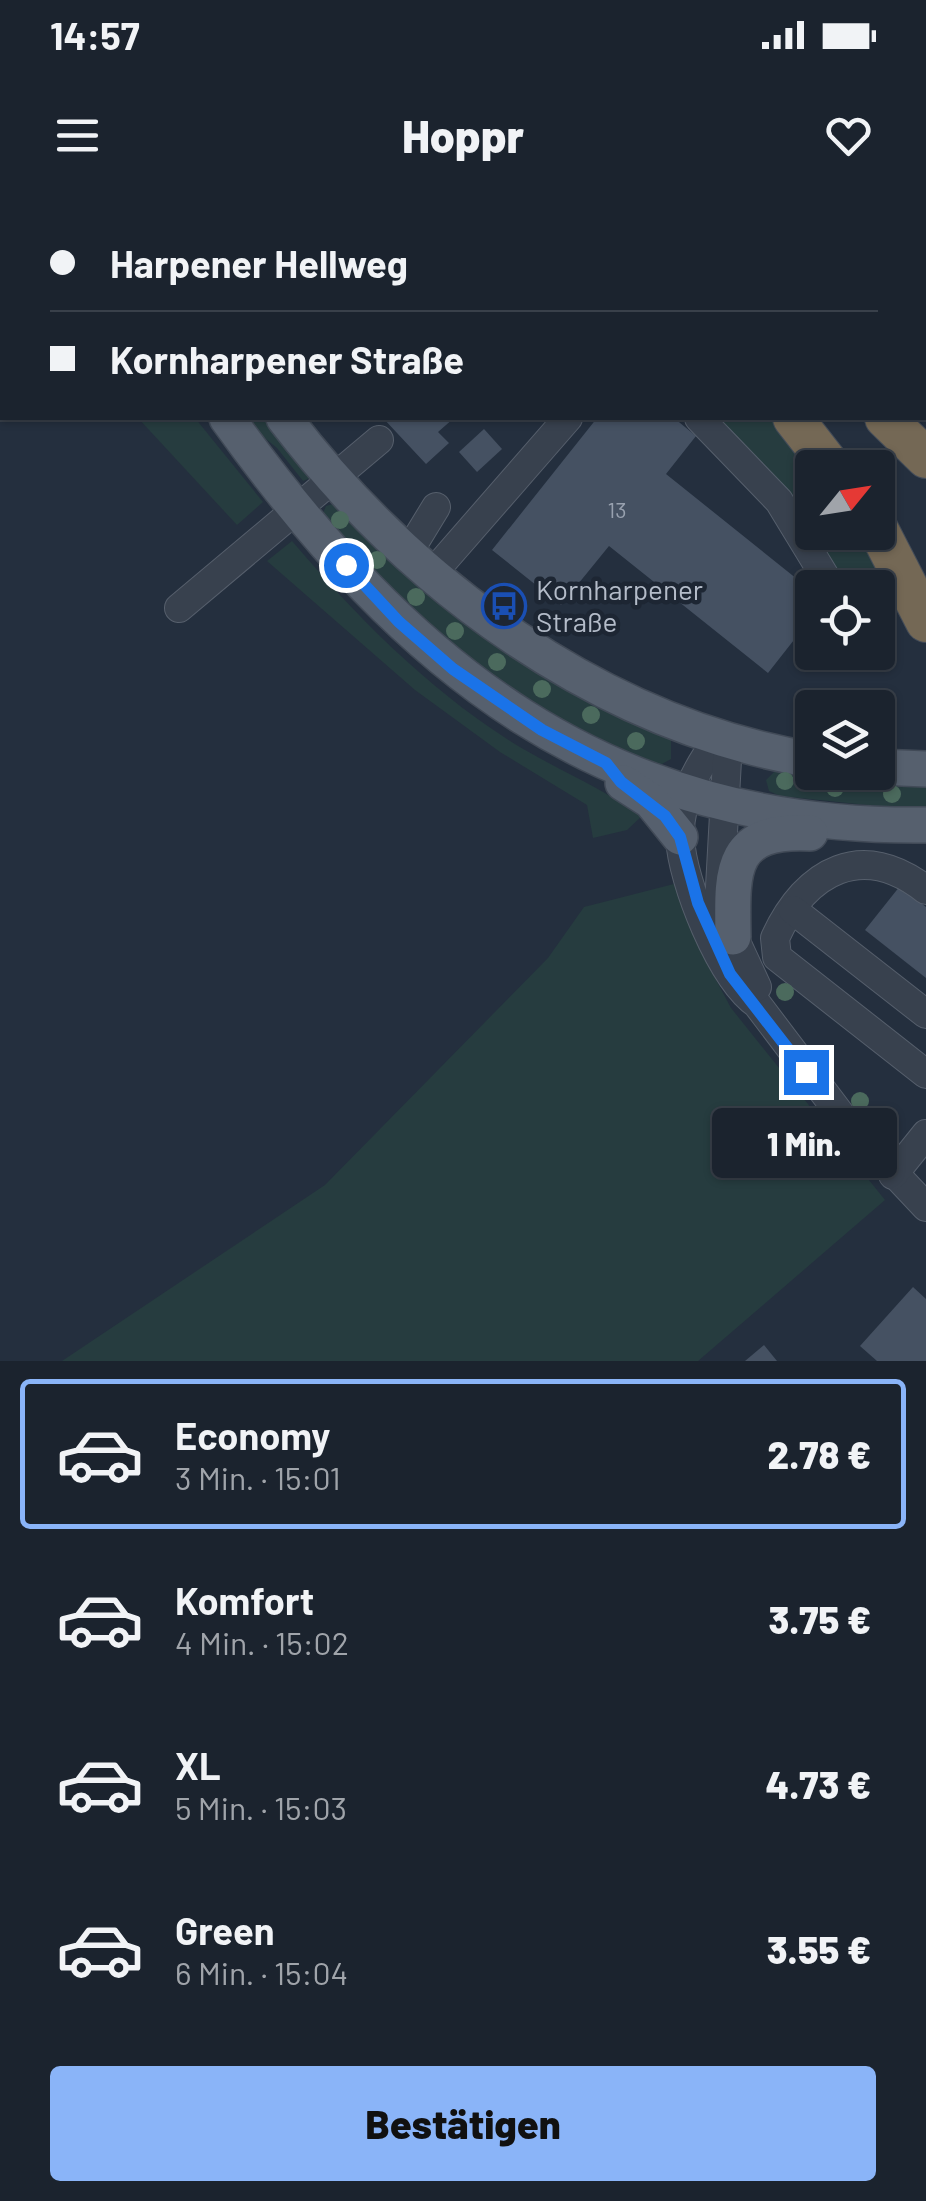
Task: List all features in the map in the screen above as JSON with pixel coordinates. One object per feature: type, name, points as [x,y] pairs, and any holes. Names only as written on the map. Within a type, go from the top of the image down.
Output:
[{"type":"highway","points":[[795,420],[818,450]]},
{"type":"highway","points":[[887,420],[926,458]]},
{"type":"highway","points":[[889,550],[926,622]]},
{"type":"main road","points":[[229,420],[297,511],[399,622],[453,669],[542,730],[606,763],[722,804],[866,825],[926,824]]},
{"type":"main road","points":[[286,420],[335,482],[420,564],[490,620],[572,673],[723,740],[795,756]]},
{"type":"main road","points":[[606,763],[621,782],[665,816],[680,837]]},
{"type":"main road","points":[[895,768],[926,769]]},
{"type":"main road","points":[[733,937],[735,865],[750,846],[784,832],[851,836],[866,825]]},
{"type":"street","points":[[420,564],[566,420]]},
{"type":"street","points":[[701,420],[780,501],[821,570]]},
{"type":"street","points":[[179,608],[335,482],[379,440]]},
{"type":"street","points":[[420,564],[436,507]]},
{"type":"street","points":[[723,740],[688,794],[680,837],[713,940],[742,994],[757,1004],[806,1072],[893,1175],[923,1197]]},
{"type":"street","points":[[723,740],[719,905],[756,985],[757,1004]]},
{"type":"street","points":[[926,890],[901,870],[842,866],[820,876],[775,938],[777,957],[926,1074]]},
{"type":"street","points":[[793,910],[926,1014]]},
{"type":"street","points":[[893,1175],[926,1134]]},
{"type":"green space","points":[[140,420],[197,420],[263,502],[237,525]]},
{"type":"green space","points":[[242,420],[272,420],[315,476],[303,481],[277,448]]},
{"type":"green space","points":[[717,420],[776,420],[799,450],[795,450],[795,510]]},
{"type":"green space","points":[[336,503],[671,739],[671,759],[660,765],[591,734],[525,698],[463,656],[405,607],[322,516],[326,506]]},
{"type":"green space","points":[[292,541],[366,622],[448,696],[507,739],[642,816],[627,830],[593,838],[587,805],[500,752],[415,690],[267,561]]},
{"type":"green space","points":[[824,550],[872,550],[882,570],[838,570]]},
{"type":"green space","points":[[777,769],[795,772],[795,790],[895,790],[895,781],[926,783],[926,806],[877,806],[780,796],[769,791],[766,780]]},
{"type":"green space","points":[[674,884],[699,948],[731,1008],[885,1200],[698,1361],[62,1361],[325,1185],[548,958],[584,907]]},
{"type":"building","points":[[385,420],[452,420],[438,432],[449,443],[426,464]]},
{"type":"building","points":[[595,420],[676,420],[696,436],[666,474],[795,577],[795,639],[768,673],[609,546],[561,605],[492,550]]},
{"type":"building","points":[[484,429],[502,449],[477,472],[459,452]]},
{"type":"building","points":[[900,886],[926,907],[926,978],[865,930]]},
{"type":"building","points":[[913,1287],[926,1299],[926,1361],[877,1361],[860,1346]]},
{"type":"building","points":[[764,1345],[777,1361],[745,1361]]},
{"type":"place","name":"Kornharpener Straße","points":[[504,606]]},
{"type":"route","points":[[346,565],[399,622],[453,669],[542,730],[606,763],[621,782],[665,816],[680,837],[698,903],[730,974],[806,1072]]}]
